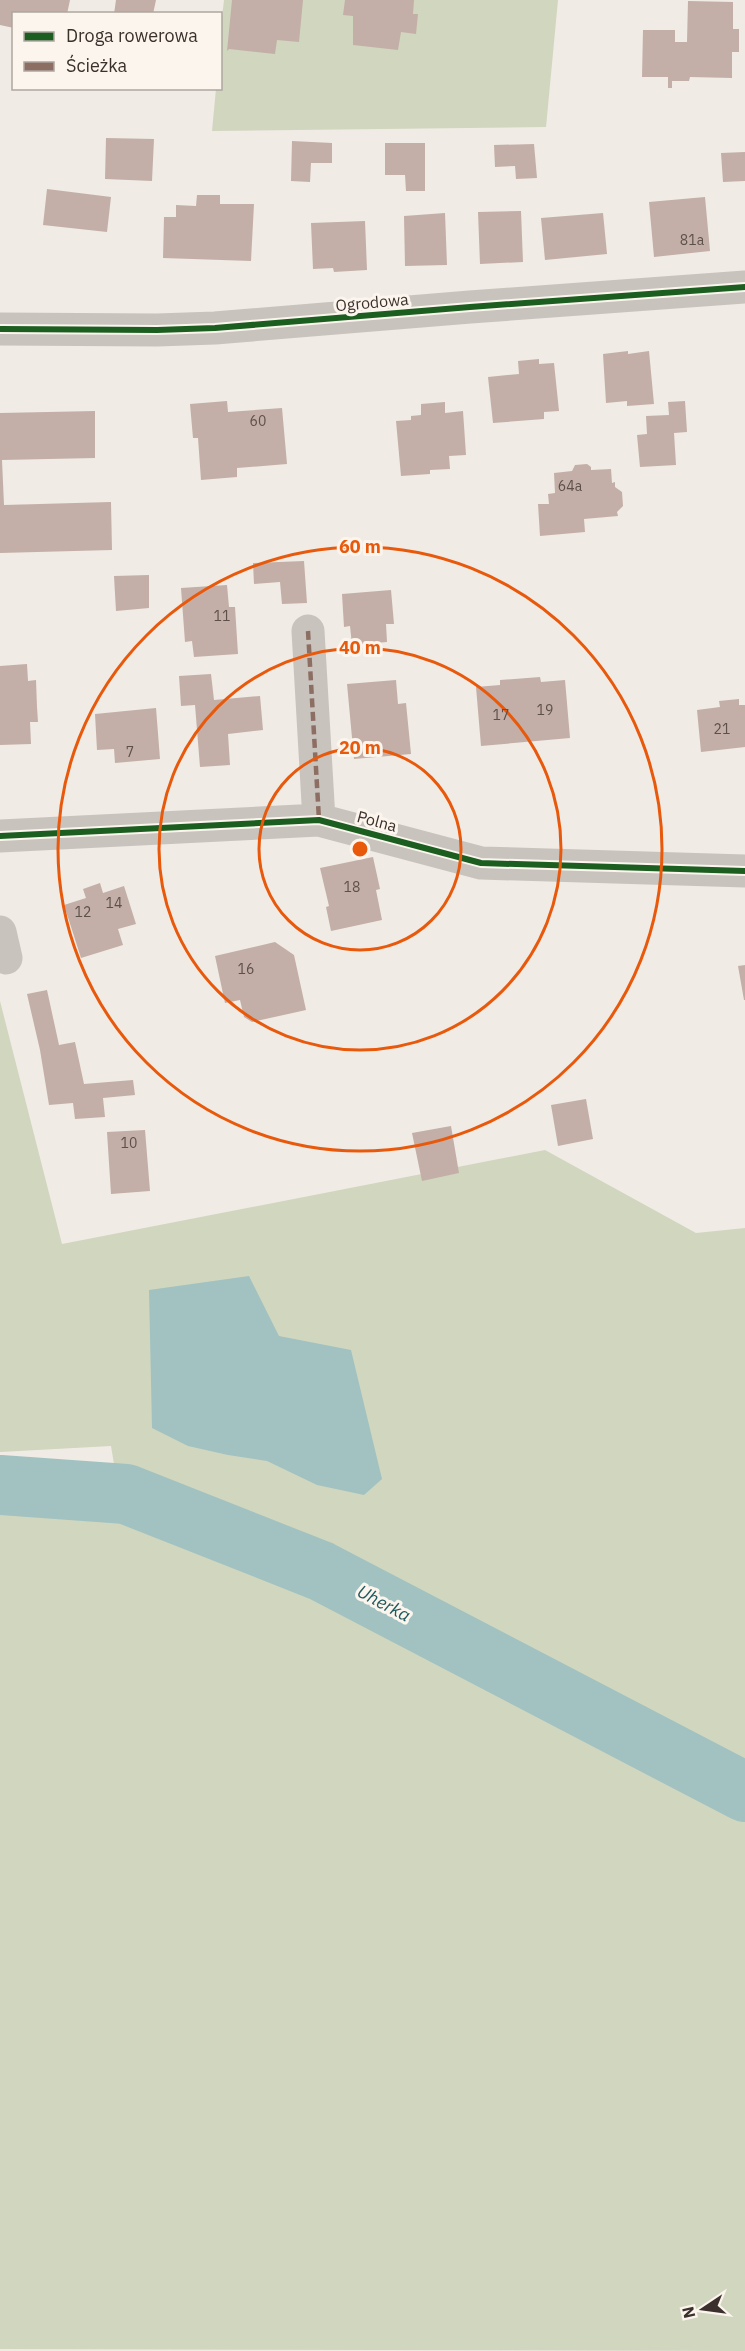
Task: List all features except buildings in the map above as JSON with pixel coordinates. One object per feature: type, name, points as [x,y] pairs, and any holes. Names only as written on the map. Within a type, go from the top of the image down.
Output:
[{"type":"street","name":"Ogrodowa","points":[[0,329],[215,328],[745,287]]},
{"type":"street","points":[[308,632],[319,820]]},
{"type":"street","name":"Polna","points":[[0,836],[319,820],[481,863],[745,871]]},
{"type":"green space","points":[[224,0],[558,0],[546,127],[212,131],[216,90],[222,90]]},
{"type":"green space","points":[[0,1001],[62,1244],[545,1150],[696,1233],[745,1228],[745,2351],[0,2349],[0,1510],[122,1513],[111,1446],[0,1452]]},
{"type":"water","points":[[249,1276],[279,1336],[351,1350],[382,1479],[364,1495],[317,1485],[267,1461],[188,1446],[152,1428],[149,1290]]},
{"type":"waterway","name":"Uherka","points":[[0,1485],[126,1494],[321,1571],[745,1792]]},
{"type":"marked path","points":[[308,631],[319,820]]},
{"type":"cycle path","points":[[0,329],[215,328],[745,287]]},
{"type":"cycle path","points":[[0,836],[319,820],[481,863],[745,871]]}]
